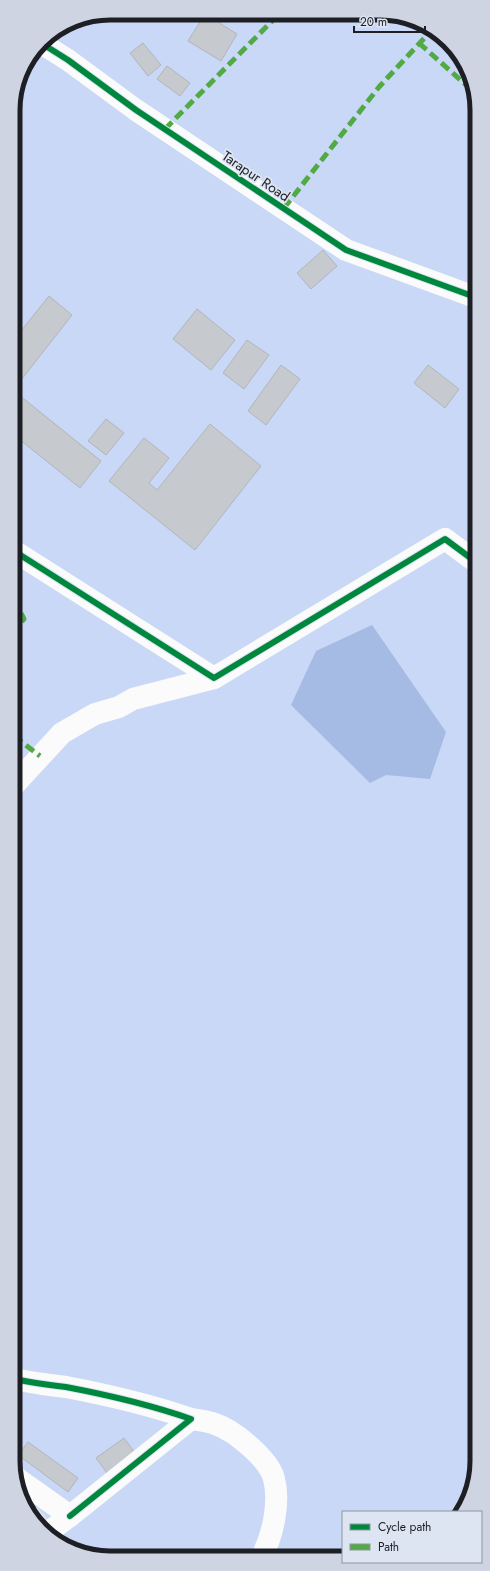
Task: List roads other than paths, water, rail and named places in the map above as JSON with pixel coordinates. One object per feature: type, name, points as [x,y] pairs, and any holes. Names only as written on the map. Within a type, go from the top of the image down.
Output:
[{"type":"street","name":"Tarapur Road","points":[[46,46],[68,60],[136,110],[346,250],[470,295]]},
{"type":"street","points":[[20,778],[62,733],[94,714],[119,707],[133,699],[214,678],[445,539],[470,558]]},
{"type":"street","points":[[20,555],[214,678]]},
{"type":"street","points":[[20,1380],[36,1384],[66,1387],[171,1412],[191,1419],[216,1424],[238,1437],[259,1454],[274,1478],[276,1497],[273,1528],[264,1551]]},
{"type":"street","points":[[52,1530],[191,1419]]},
{"type":"street","points":[[23,1484],[70,1516]]}]
